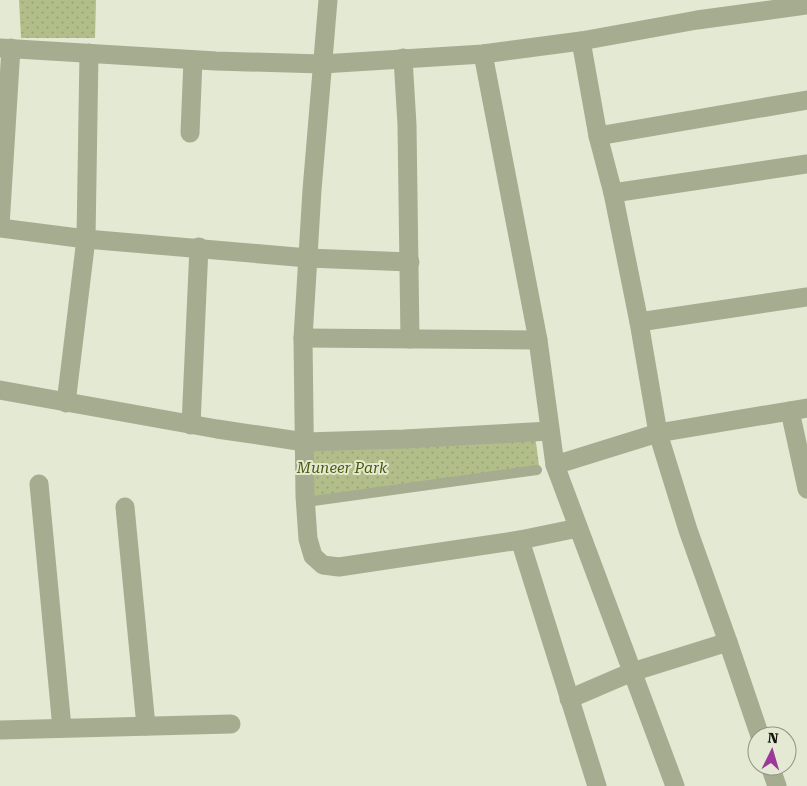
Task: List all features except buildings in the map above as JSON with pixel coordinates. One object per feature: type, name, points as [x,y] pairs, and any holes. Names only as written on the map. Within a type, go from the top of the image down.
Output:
[{"type":"street","points":[[328,0],[303,338],[306,502],[308,539],[313,556],[323,565],[339,567],[520,540],[578,528]]},
{"type":"street","points":[[410,262],[308,258],[86,238],[0,227],[6,48],[193,60],[322,64],[483,54],[581,41],[697,20],[805,8]]},
{"type":"street","points":[[581,41],[598,136],[613,193],[639,322],[658,433],[688,530],[757,726]]},
{"type":"street","points":[[66,403],[86,238],[89,53]]},
{"type":"street","points":[[483,54],[538,340],[550,431],[546,467],[578,528],[675,786]]},
{"type":"street","points":[[403,58],[407,125],[410,339]]},
{"type":"street","points":[[190,133],[193,60]]},
{"type":"street","points":[[598,136],[807,100]]},
{"type":"street","points":[[613,193],[807,164]]},
{"type":"street","points":[[191,425],[199,247]]},
{"type":"street","points":[[639,322],[807,297]]},
{"type":"street","points":[[303,338],[538,340]]},
{"type":"street","points":[[0,390],[191,425],[305,442],[550,431]]},
{"type":"street","points":[[546,467],[658,433],[798,410],[807,489]]},
{"type":"street","points":[[38,484],[62,728]]},
{"type":"street","points":[[125,507],[146,726]]},
{"type":"street","points":[[520,540],[568,699],[597,786]]},
{"type":"street","points":[[568,699],[632,672],[728,642]]},
{"type":"street","points":[[0,730],[231,724]]},
{"type":"lane","points":[[306,502],[546,467]]},
{"type":"green space","points":[[19,0],[96,0],[95,38],[21,38]]},
{"type":"green space","name":"Muneer Park","points":[[535,435],[539,466],[313,498],[312,444]]}]
